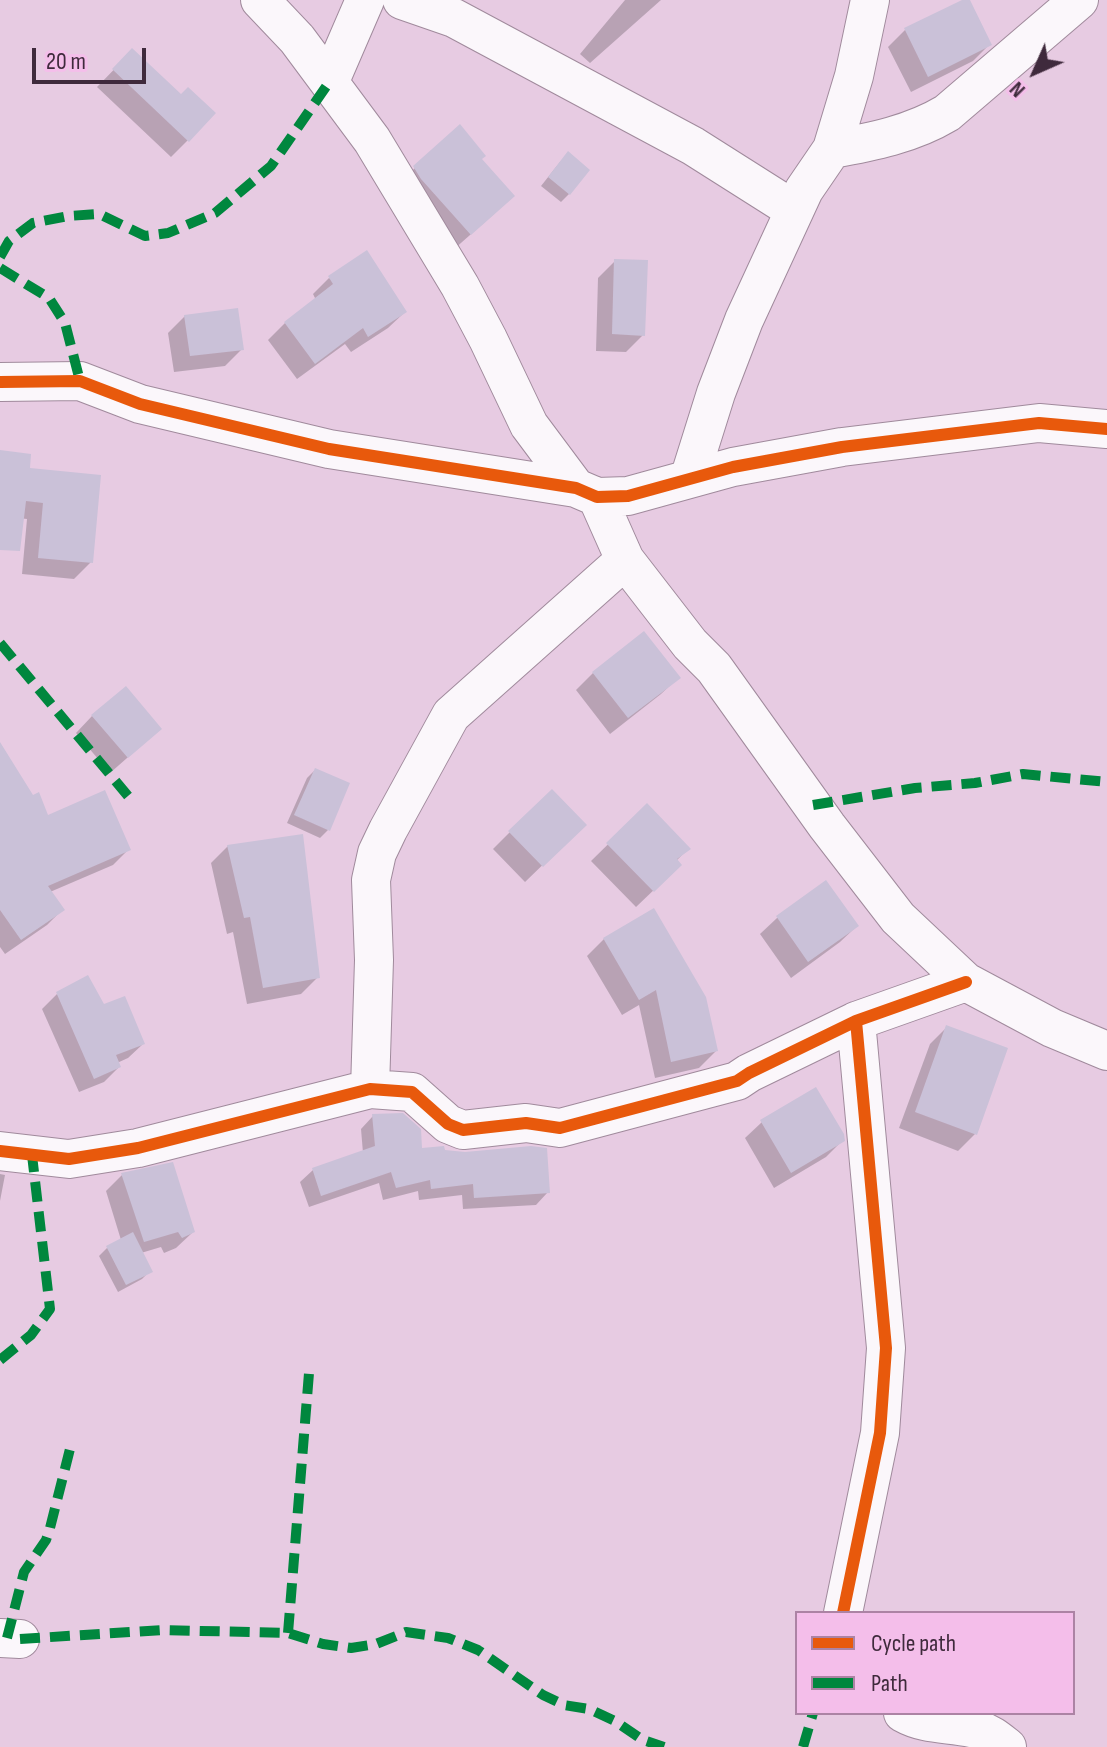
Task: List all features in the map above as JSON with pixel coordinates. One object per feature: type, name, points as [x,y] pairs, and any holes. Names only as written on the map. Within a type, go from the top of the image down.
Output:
[{"type":"street","points":[[260,0],[297,39],[372,140],[460,286],[529,425],[586,493],[625,560],[690,644],[714,668],[827,826],[898,918],[966,982],[1052,1028],[1107,1051]]},
{"type":"street","points":[[330,81],[365,0]]},
{"type":"street","points":[[402,0],[454,18],[693,146],[794,210]]},
{"type":"street","points":[[689,479],[716,393],[744,320],[804,190],[832,149],[854,76],[870,0]]},
{"type":"street","points":[[832,149],[868,143],[925,126],[947,113],[1079,0]]},
{"type":"street","points":[[0,382],[80,381],[140,404],[329,449],[586,493],[628,496],[733,467],[873,443],[1039,423],[1107,429]]},
{"type":"street","points":[[370,1089],[374,960],[371,880],[377,853],[388,830],[451,715],[625,560]]},
{"type":"street","points":[[0,1151],[69,1159],[124,1150],[370,1089],[412,1092],[448,1124],[463,1130],[526,1123],[560,1128],[737,1081],[856,1021],[966,982]]},
{"type":"street","points":[[843,1611],[880,1433],[886,1348],[856,1021]]},
{"type":"street","points":[[907,1715],[918,1721],[978,1729],[993,1735],[1007,1747]]},
{"type":"building","points":[[962,0],[970,0],[992,45],[928,77],[904,28]]},
{"type":"building","points":[[132,48],[181,94],[188,87],[216,113],[189,142],[112,69]]},
{"type":"building","points":[[460,124],[486,156],[482,159],[515,196],[471,235],[413,166]]},
{"type":"building","points":[[568,151],[590,170],[570,195],[548,177]]},
{"type":"building","points":[[367,250],[407,312],[368,337],[363,328],[315,364],[284,322],[333,284],[328,276]]},
{"type":"building","points":[[614,259],[648,260],[645,336],[612,334]]},
{"type":"building","points":[[238,308],[244,350],[190,356],[184,315]]},
{"type":"building","points":[[0,450],[31,454],[30,468],[101,475],[93,563],[38,558],[43,503],[26,501],[20,551],[0,550]]},
{"type":"building","points":[[644,631],[681,678],[628,718],[592,672]]},
{"type":"building","points":[[126,686],[162,729],[128,758],[91,715]]},
{"type":"building","points":[[0,742],[33,795],[39,792],[48,815],[105,790],[131,850],[48,886],[65,910],[21,940],[0,910]]},
{"type":"building","points":[[315,768],[350,783],[330,831],[294,815]]},
{"type":"building","points":[[552,789],[587,825],[543,867],[508,831]]},
{"type":"building","points":[[647,803],[691,849],[677,859],[682,865],[654,892],[606,843]]},
{"type":"building","points":[[303,834],[320,978],[263,988],[250,917],[244,918],[227,845]]},
{"type":"building","points":[[826,880],[859,926],[808,962],[776,916]]},
{"type":"building","points":[[654,908],[706,997],[718,1051],[671,1062],[656,990],[639,1000],[603,938]]},
{"type":"building","points":[[88,975],[104,1004],[125,996],[145,1044],[116,1055],[121,1067],[94,1079],[56,992]]},
{"type":"building","points":[[946,1025],[1008,1048],[977,1135],[915,1112]]},
{"type":"building","points":[[816,1087],[844,1134],[845,1141],[791,1173],[760,1120]]},
{"type":"building","points":[[403,1113],[421,1129],[422,1148],[444,1146],[445,1150],[465,1152],[531,1146],[547,1148],[550,1193],[474,1198],[473,1184],[431,1189],[430,1180],[396,1188],[391,1172],[321,1196],[312,1168],[375,1146],[372,1114]]},
{"type":"building","points":[[173,1162],[195,1232],[182,1238],[178,1232],[144,1242],[121,1173]]},
{"type":"building","points":[[133,1232],[153,1272],[126,1285],[106,1246]]},
{"type":"marked path","points":[[0,257],[9,241],[33,223],[99,214],[145,236],[168,233],[215,213],[271,166],[330,81]]},
{"type":"marked path","points":[[0,268],[49,298],[65,323],[80,381]]},
{"type":"marked path","points":[[0,643],[128,796]]},
{"type":"marked path","points":[[813,805],[1023,774],[1107,782]]},
{"type":"marked path","points":[[0,1360],[31,1335],[50,1309],[32,1155]]},
{"type":"marked path","points":[[288,1633],[309,1373]]},
{"type":"marked path","points":[[7,1638],[24,1572],[46,1540],[50,1528],[71,1445]]},
{"type":"marked path","points":[[20,1639],[163,1630],[288,1633],[323,1644],[351,1648],[376,1644],[406,1632],[448,1638],[478,1650],[543,1695],[564,1705],[589,1709],[615,1721],[643,1740],[664,1747]]},
{"type":"marked path","points":[[803,1747],[812,1715]]},
{"type":"cycle path","points":[[0,382],[80,381],[140,404],[329,449],[576,488],[597,497],[628,496],[733,467],[842,447],[1039,423],[1107,429]]},
{"type":"cycle path","points":[[843,1611],[880,1433],[886,1348],[856,1021],[966,982]]},
{"type":"cycle path","points":[[0,1151],[69,1159],[138,1148],[370,1089],[412,1092],[448,1124],[463,1130],[526,1123],[560,1128],[737,1081],[856,1021]]}]
